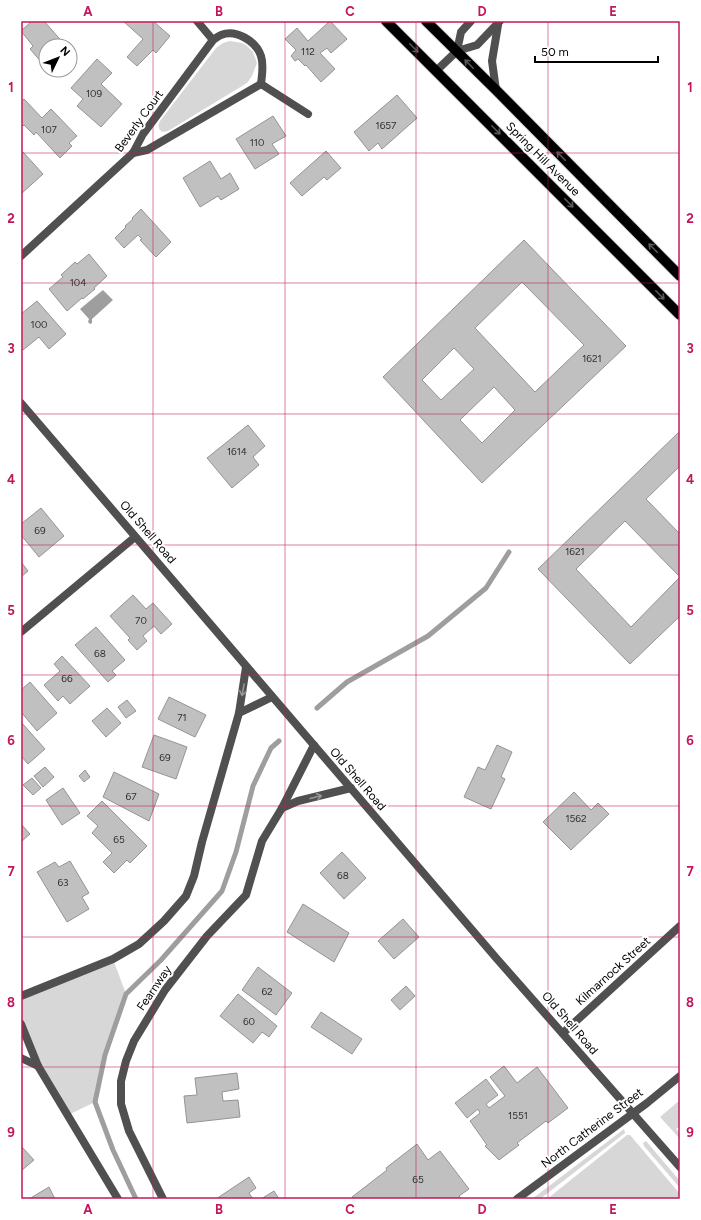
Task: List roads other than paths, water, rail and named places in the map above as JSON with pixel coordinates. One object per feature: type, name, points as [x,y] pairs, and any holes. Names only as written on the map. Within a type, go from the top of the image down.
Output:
[{"type":"main road","name":"Spring Hill Avenue","points":[[386,21],[680,315]]},
{"type":"main road","name":"Spring Hill Avenue","points":[[426,21],[680,276]]},
{"type":"street","points":[[197,21],[213,40],[222,35],[233,34],[244,37],[256,46],[261,55],[263,65],[262,84]]},
{"type":"street","points":[[457,51],[461,32],[471,21]]},
{"type":"street","points":[[436,71],[457,51],[477,45],[499,22]]},
{"type":"street","points":[[496,90],[492,60],[499,22]]},
{"type":"street","name":"Beverly Court","points":[[21,256],[133,153],[143,134],[213,40]]},
{"type":"street","points":[[262,84],[308,114]]},
{"type":"street","points":[[133,153],[147,150],[262,84]]},
{"type":"street","name":"Old Shell Road","points":[[21,404],[492,953],[680,1167]]},
{"type":"street","points":[[21,632],[135,537]]},
{"type":"street","points":[[21,996],[113,959],[139,944],[164,921],[186,896],[194,876],[202,842],[239,713],[246,666]]},
{"type":"street","points":[[239,713],[272,697]]},
{"type":"street","name":"Fearnway","points":[[163,1199],[129,1131],[120,1104],[121,1081],[126,1061],[134,1042],[165,990],[207,936],[246,895],[262,841],[282,808],[314,745]]},
{"type":"street","points":[[282,808],[298,801],[351,788]]},
{"type":"street","name":"Kilmarnock Street","points":[[563,1033],[680,926]]},
{"type":"street","points":[[21,1024],[38,1066],[118,1199]]},
{"type":"street","points":[[21,1058],[38,1066]]},
{"type":"street","name":"North Catherine Street","points":[[517,1199],[647,1103],[680,1076]]},
{"type":"waterway","points":[[317,708],[347,682],[428,636],[486,588],[509,552]]},
{"type":"waterway","points":[[136,1199],[113,1150],[95,1102],[105,1055],[126,994],[161,960],[222,891],[236,852],[253,786],[271,748],[279,741]]}]
